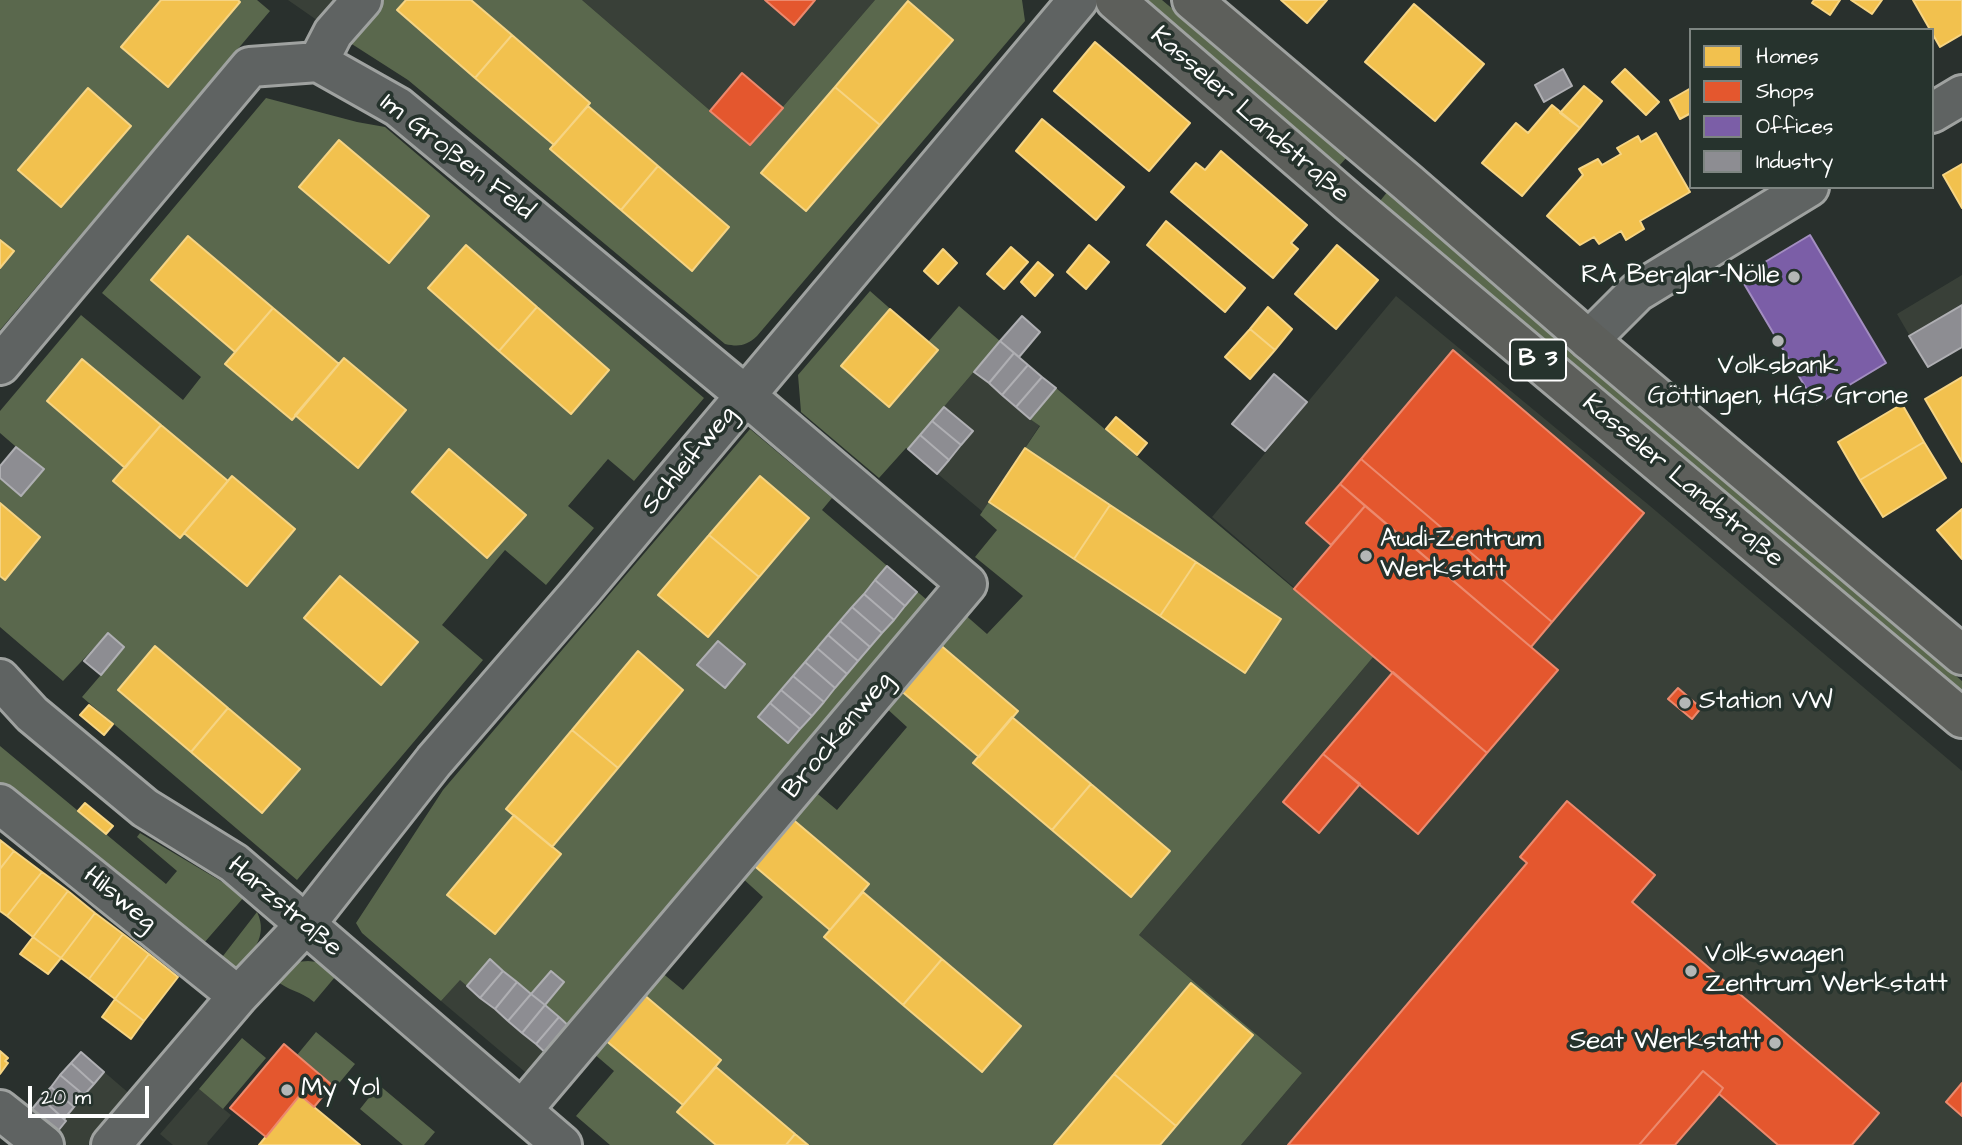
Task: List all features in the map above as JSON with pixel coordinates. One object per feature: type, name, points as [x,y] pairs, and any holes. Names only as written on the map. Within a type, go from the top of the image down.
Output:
[{"type":"main road","name":"Kasseler Landstraße","points":[[1115,0],[1350,203],[1962,718]]},
{"type":"main road","name":"Kasseler Landstraße","points":[[1192,0],[1407,181],[1589,341],[1962,655]]},
{"type":"street","points":[[0,365],[250,67],[318,62],[333,33],[362,0]]},
{"type":"street","name":"Schleifweg","points":[[305,925],[434,761],[582,590],[1078,0]]},
{"type":"street","name":"Im Großen Feld","points":[[318,62],[398,107],[745,395]]},
{"type":"street","points":[[1934,112],[1962,95]]},
{"type":"street","points":[[1589,341],[1637,292],[1807,189]]},
{"type":"street","name":"Brockenweg","points":[[522,1110],[967,584],[745,395]]},
{"type":"street","name":"Harzstraße","points":[[0,679],[32,714],[145,808],[234,863],[562,1145]]},
{"type":"street","name":"Hilsweg","points":[[0,804],[238,996]]},
{"type":"street","points":[[111,1145],[238,996],[305,925]]},
{"type":"street","points":[[0,1110],[44,1145]]},
{"type":"shaded area","points":[[288,0],[376,0],[344,39]]},
{"type":"shaded area","points":[[582,0],[875,0],[750,145]]},
{"type":"shaded area","points":[[1962,275],[1962,347],[1928,367],[1897,314]]},
{"type":"shaded area","points":[[1396,296],[1650,506],[1962,771],[1962,1145],[1241,1145],[1302,1073],[1139,935],[1374,656],[1212,517]]},
{"type":"shaded area","points":[[1000,341],[1056,388],[1030,418],[1040,425],[983,512],[908,449]]},
{"type":"shaded area","points":[[490,959],[572,1029],[531,1077],[441,1001],[460,979],[467,986]]},
{"type":"shaded area","points":[[81,1052],[131,1095],[88,1145],[65,1145],[28,1114]]},
{"type":"shaded area","points":[[199,1089],[231,1115],[208,1145],[173,1145],[160,1134]]},
{"type":"green space","points":[[0,0],[257,0],[270,11],[0,330]]},
{"type":"green space","points":[[376,0],[582,0],[750,145],[875,0],[1022,0],[1025,21],[757,336],[746,344],[734,345],[725,344],[408,80],[344,39]]},
{"type":"green space","points":[[1143,0],[1162,0],[1348,156],[1339,166]]},
{"type":"green space","points":[[266,98],[385,127],[704,398],[634,481],[608,459],[568,506],[594,528],[546,585],[505,550],[442,625],[483,660],[297,880],[82,697],[124,648],[108,633],[63,681],[0,627],[0,478],[21,496],[43,470],[0,433],[0,411],[81,315],[183,400],[201,377],[102,293]]},
{"type":"green space","points":[[1388,191],[1640,409],[1962,681],[1962,694],[1380,201]]},
{"type":"green space","points":[[870,291],[928,342],[959,306],[1000,341],[908,449],[906,448],[879,478],[801,412],[798,375]]},
{"type":"green space","points":[[1056,388],[1374,656],[1139,935],[1302,1073],[1241,1145],[610,1145],[576,1116],[614,1071],[593,1053],[661,972],[683,990],[763,897],[740,876],[813,790],[837,810],[907,727],[884,706],[963,613],[987,634],[1023,596],[975,557],[997,530],[980,515],[1040,426],[1030,419]]},
{"type":"green space","points":[[750,429],[832,498],[822,510],[934,606],[572,1029],[490,959],[467,986],[460,980],[441,1001],[362,933],[356,923],[443,790]]},
{"type":"green space","points":[[0,746],[166,884],[177,871],[137,837],[140,833],[244,897],[197,951],[0,786]]},
{"type":"green space","points":[[257,912],[260,937],[252,951],[235,971],[216,965]]},
{"type":"green space","points":[[296,962],[317,962],[335,977],[314,1002],[276,980]]},
{"type":"green space","points":[[316,1032],[355,1064],[335,1088],[297,1055]]},
{"type":"green space","points":[[242,1038],[266,1058],[223,1109],[199,1089]]},
{"type":"green space","points":[[379,1085],[435,1132],[424,1145],[403,1145],[360,1109]]},
{"type":"building: Homes","points":[[161,0],[240,2],[168,87],[121,47]]},
{"type":"building: Homes","points":[[406,0],[471,0],[512,35],[475,78],[397,10]]},
{"type":"building: Homes","points":[[1281,0],[1327,0],[1307,23]]},
{"type":"building: Homes","points":[[1814,0],[1840,0],[1830,15],[1812,3]]},
{"type":"building: Homes","points":[[1851,0],[1882,0],[1872,14]]},
{"type":"building: Homes","points":[[1913,0],[1962,0],[1962,34],[1940,47],[1934,37],[1934,28],[1929,28]]},
{"type":"building: Homes","points":[[908,1],[953,40],[880,125],[835,87]]},
{"type":"building: Homes","points":[[1414,4],[1484,64],[1435,121],[1365,62]]},
{"type":"building: Homes","points":[[512,35],[590,103],[554,145],[475,78]]},
{"type":"building: Homes","points":[[1095,42],[1190,123],[1149,171],[1054,91]]},
{"type":"building: Homes","points":[[1625,69],[1659,102],[1646,115],[1612,82]]},
{"type":"building: Homes","points":[[1584,86],[1602,101],[1580,128],[1560,113]]},
{"type":"building: Homes","points":[[835,87],[880,125],[806,211],[761,173]]},
{"type":"building: Homes","points":[[88,88],[131,126],[61,207],[18,170]]},
{"type":"building: Homes","points":[[1689,89],[1689,114],[1680,119],[1670,100]]},
{"type":"building: Homes","points":[[1552,105],[1580,128],[1522,196],[1482,163],[1516,123],[1528,133]]},
{"type":"building: Homes","points":[[588,106],[658,166],[621,210],[550,149]]},
{"type":"building: Homes","points":[[1042,119],[1124,187],[1096,220],[1016,151]]},
{"type":"building: Homes","points":[[1656,133],[1690,192],[1640,221],[1644,229],[1626,240],[1621,231],[1599,244],[1594,237],[1580,245],[1547,216],[1583,175],[1579,169],[1598,159],[1602,165],[1621,154],[1617,148],[1638,136],[1641,142]]},
{"type":"building: Homes","points":[[339,140],[429,216],[389,263],[299,187]]},
{"type":"building: Homes","points":[[1221,151],[1307,225],[1291,243],[1298,249],[1273,278],[1171,192],[1196,163],[1205,170]]},
{"type":"building: Homes","points":[[1962,164],[1962,208],[1943,175]]},
{"type":"building: Homes","points":[[658,166],[729,227],[692,271],[621,210]]},
{"type":"building: Homes","points":[[1166,221],[1245,288],[1225,312],[1147,245]]},
{"type":"building: Homes","points":[[188,236],[273,308],[235,352],[151,280]]},
{"type":"building: Homes","points":[[0,240],[14,251],[0,268]]},
{"type":"building: Homes","points":[[466,245],[537,307],[499,351],[428,288]]},
{"type":"building: Homes","points":[[1089,245],[1109,262],[1086,289],[1067,272]]},
{"type":"building: Homes","points":[[1337,245],[1378,280],[1336,329],[1295,294]]},
{"type":"building: Homes","points":[[1011,247],[1028,262],[1004,289],[987,274]]},
{"type":"building: Homes","points":[[943,249],[957,263],[938,284],[924,271]]},
{"type":"building: Homes","points":[[1038,262],[1053,275],[1035,296],[1021,282]]},
{"type":"building: Homes","points":[[537,307],[609,370],[571,414],[499,351]]},
{"type":"building: Homes","points":[[1268,307],[1292,329],[1275,350],[1250,329]]},
{"type":"building: Homes","points":[[273,308],[339,364],[292,420],[225,364]]},
{"type":"building: Homes","points":[[890,309],[938,350],[889,407],[841,366]]},
{"type":"building: Homes","points":[[1250,329],[1275,350],[1250,379],[1225,357]]},
{"type":"building: Homes","points":[[344,358],[406,410],[358,468],[295,415]]},
{"type":"building: Homes","points":[[82,359],[161,425],[125,468],[47,401]]},
{"type":"building: Homes","points":[[1962,377],[1962,462],[1925,399]]},
{"type":"building: Homes","points":[[1902,404],[1924,442],[1860,480],[1838,442]]},
{"type":"building: Homes","points":[[1116,417],[1147,443],[1137,455],[1106,429]]},
{"type":"building: Homes","points":[[161,425],[228,481],[180,538],[113,481]]},
{"type":"building: Homes","points":[[1924,442],[1946,478],[1883,517],[1860,480]]},
{"type":"building: Homes","points":[[1025,448],[1110,505],[1074,559],[989,502]]},
{"type":"building: Homes","points":[[449,449],[526,515],[487,558],[412,492]]},
{"type":"building: Homes","points":[[232,476],[295,529],[247,586],[184,533]]},
{"type":"building: Homes","points":[[760,476],[809,518],[759,577],[709,535]]},
{"type":"building: Homes","points":[[0,503],[40,537],[5,580],[0,576]]},
{"type":"building: Homes","points":[[1110,505],[1196,562],[1160,616],[1074,559]]},
{"type":"building: Homes","points":[[1962,509],[1962,559],[1937,530]]},
{"type":"building: Homes","points":[[709,535],[759,577],[708,637],[658,595]]},
{"type":"building: Homes","points":[[1196,562],[1281,619],[1245,673],[1160,616]]},
{"type":"building: Homes","points":[[340,576],[418,642],[381,685],[304,618]]},
{"type":"building: Homes","points":[[938,643],[1018,711],[979,757],[899,689]]},
{"type":"building: Homes","points":[[155,646],[228,708],[191,752],[118,690]]},
{"type":"building: Homes","points":[[638,651],[683,690],[618,768],[572,730]]},
{"type":"building: Homes","points":[[89,705],[113,724],[104,735],[80,715]]},
{"type":"building: Homes","points":[[228,708],[300,769],[262,813],[191,752]]},
{"type":"building: Homes","points":[[1012,717],[1091,784],[1052,830],[973,763]]},
{"type":"building: Homes","points":[[572,730],[618,768],[552,847],[506,809]]},
{"type":"building: Homes","points":[[1091,784],[1170,851],[1131,897],[1052,830]]},
{"type":"building: Homes","points":[[85,803],[113,826],[106,834],[78,811]]},
{"type":"building: Homes","points":[[514,815],[561,854],[495,934],[447,895]]},
{"type":"building: Homes","points":[[790,817],[869,884],[830,930],[751,863]]},
{"type":"building: Homes","points":[[0,840],[14,851],[0,869]]},
{"type":"building: Homes","points":[[14,851],[42,872],[7,916],[0,911],[0,869]]},
{"type":"building: Homes","points":[[42,872],[68,891],[33,937],[7,916]]},
{"type":"building: Homes","points":[[68,891],[95,913],[61,958],[33,937]]},
{"type":"building: Homes","points":[[863,892],[942,959],[903,1005],[824,937]]},
{"type":"building: Homes","points":[[95,913],[123,934],[89,979],[61,958]]},
{"type":"building: Homes","points":[[123,934],[149,954],[115,999],[89,979]]},
{"type":"building: Homes","points":[[33,937],[61,958],[48,974],[20,954]]},
{"type":"building: Homes","points":[[149,954],[178,977],[144,1021],[115,999]]},
{"type":"building: Homes","points":[[942,959],[1021,1026],[982,1072],[903,1005]]},
{"type":"building: Homes","points":[[1191,983],[1253,1035],[1176,1126],[1114,1074]]},
{"type":"building: Homes","points":[[643,994],[721,1060],[683,1105],[604,1039]]},
{"type":"building: Homes","points":[[115,999],[144,1021],[131,1039],[102,1017]]},
{"type":"building: Homes","points":[[0,1051],[8,1058],[5,1061],[8,1063],[0,1074]]},
{"type":"building: Homes","points":[[716,1067],[795,1134],[786,1145],[716,1145],[677,1112]]},
{"type":"building: Homes","points":[[1114,1074],[1176,1126],[1160,1145],[1054,1145]]},
{"type":"building: Homes","points":[[300,1095],[314,1107],[360,1145],[259,1145]]},
{"type":"building: Homes","points":[[795,1134],[808,1145],[786,1145]]},
{"type":"building: Shops","points":[[765,0],[815,0],[794,25]]},
{"type":"building: Shops","points":[[742,73],[783,108],[750,145],[710,111]]},
{"type":"building: Shops","points":[[1453,350],[1644,513],[1552,622],[1361,459]]},
{"type":"building: Shops","points":[[1361,459],[1552,622],[1531,647],[1340,484]]},
{"type":"building: Shops","points":[[1340,484],[1365,506],[1331,545],[1306,523]]},
{"type":"building: Shops","points":[[1365,506],[1558,670],[1487,753],[1294,589]]},
{"type":"building: Shops","points":[[1393,672],[1487,753],[1418,834],[1323,754]]},
{"type":"building: Shops","name":"Station VW","points":[[1678,688],[1701,708],[1692,719],[1668,699]]},
{"type":"building: Shops","points":[[1323,754],[1360,784],[1319,833],[1283,802]]},
{"type":"building: Shops","points":[[1567,801],[1655,875],[1632,902],[1879,1113],[1852,1145],[1778,1145],[1719,1094],[1723,1088],[1703,1071],[1639,1145],[1288,1145],[1527,863],[1520,857]]},
{"type":"building: Shops","name":"My Yol","points":[[284,1044],[332,1085],[314,1107],[300,1095],[266,1137],[230,1108]]},
{"type":"building: Shops","points":[[1703,1071],[1723,1088],[1675,1145],[1639,1145]]},
{"type":"building: Shops","points":[[1962,1083],[1962,1116],[1946,1102]]},
{"type":"building: Offices","points":[[1810,235],[1886,363],[1816,405],[1740,277]]},
{"type":"building: Industry","points":[[1563,69],[1572,86],[1544,102],[1535,85]]},
{"type":"building: Industry","points":[[1962,305],[1962,347],[1928,367],[1909,336]]},
{"type":"building: Industry","points":[[1022,316],[1040,332],[1019,357],[1000,341]]},
{"type":"building: Industry","points":[[1000,341],[1014,353],[989,383],[974,372]]},
{"type":"building: Industry","points":[[1014,353],[1028,365],[1002,395],[989,383]]},
{"type":"building: Industry","points":[[1028,365],[1042,377],[1016,407],[1002,395]]},
{"type":"building: Industry","points":[[1274,374],[1307,402],[1265,451],[1232,424]]},
{"type":"building: Industry","points":[[1042,377],[1056,388],[1030,419],[1016,407]]},
{"type":"building: Industry","points":[[944,407],[973,431],[961,445],[932,421]]},
{"type":"building: Industry","points":[[932,421],[961,445],[949,460],[920,435]]},
{"type":"building: Industry","points":[[920,435],[949,460],[937,474],[908,449]]},
{"type":"building: Industry","points":[[16,447],[44,469],[21,496],[0,478],[0,466]]},
{"type":"building: Industry","points":[[887,566],[917,592],[905,606],[875,580]]},
{"type":"building: Industry","points":[[875,580],[905,606],[894,620],[864,594]]},
{"type":"building: Industry","points":[[864,594],[894,620],[882,633],[852,607]]},
{"type":"building: Industry","points":[[852,607],[882,633],[870,647],[840,621]]},
{"type":"building: Industry","points":[[840,621],[870,647],[858,661],[828,635]]},
{"type":"building: Industry","points":[[108,633],[124,647],[101,675],[84,661]]},
{"type":"building: Industry","points":[[828,635],[858,661],[847,674],[817,648]]},
{"type":"building: Industry","points":[[718,641],[745,664],[725,688],[697,665]]},
{"type":"building: Industry","points":[[817,648],[847,674],[835,688],[805,662]]},
{"type":"building: Industry","points":[[805,662],[835,688],[824,702],[793,676]]},
{"type":"building: Industry","points":[[793,676],[824,702],[812,716],[781,690]]},
{"type":"building: Industry","points":[[781,690],[812,716],[800,729],[770,703]]},
{"type":"building: Industry","points":[[770,703],[800,729],[788,743],[758,717]]},
{"type":"building: Industry","points":[[490,959],[503,971],[480,998],[467,986]]},
{"type":"building: Industry","points":[[503,971],[517,982],[495,1009],[480,998]]},
{"type":"building: Industry","points":[[551,971],[564,982],[545,1005],[531,994]]},
{"type":"building: Industry","points":[[517,982],[531,994],[508,1021],[495,1009]]},
{"type":"building: Industry","points":[[531,994],[545,1005],[522,1033],[508,1021]]},
{"type":"building: Industry","points":[[545,1005],[559,1017],[536,1044],[522,1033]]},
{"type":"building: Industry","points":[[559,1017],[572,1029],[549,1056],[536,1044]]},
{"type":"building: Industry","points":[[81,1052],[104,1072],[94,1084],[71,1063]]},
{"type":"building: Industry","points":[[71,1063],[94,1084],[84,1095],[60,1075]]},
{"type":"building: Industry","points":[[60,1075],[84,1095],[74,1107],[51,1087]]},
{"type":"building: Industry","points":[[51,1087],[74,1107],[64,1119],[41,1098]]},
{"type":"building: Industry","points":[[41,1098],[66,1121],[54,1136],[28,1114]]},
{"type":"place","name":"RA Berglar–Nölle","points":[[1794,277]]},
{"type":"place","name":"Volksbank Göttingen, HGS Grone","points":[[1778,341]]},
{"type":"place","name":"Audi-Zentrum Werkstatt","points":[[1366,556]]},
{"type":"place","name":"Station VW","points":[[1685,703]]},
{"type":"place","name":"Volkswagen Zentrum Werkstatt","points":[[1691,971]]},
{"type":"place","name":"Seat Werkstatt","points":[[1775,1043]]},
{"type":"place","name":"My Yol","points":[[287,1090]]}]
